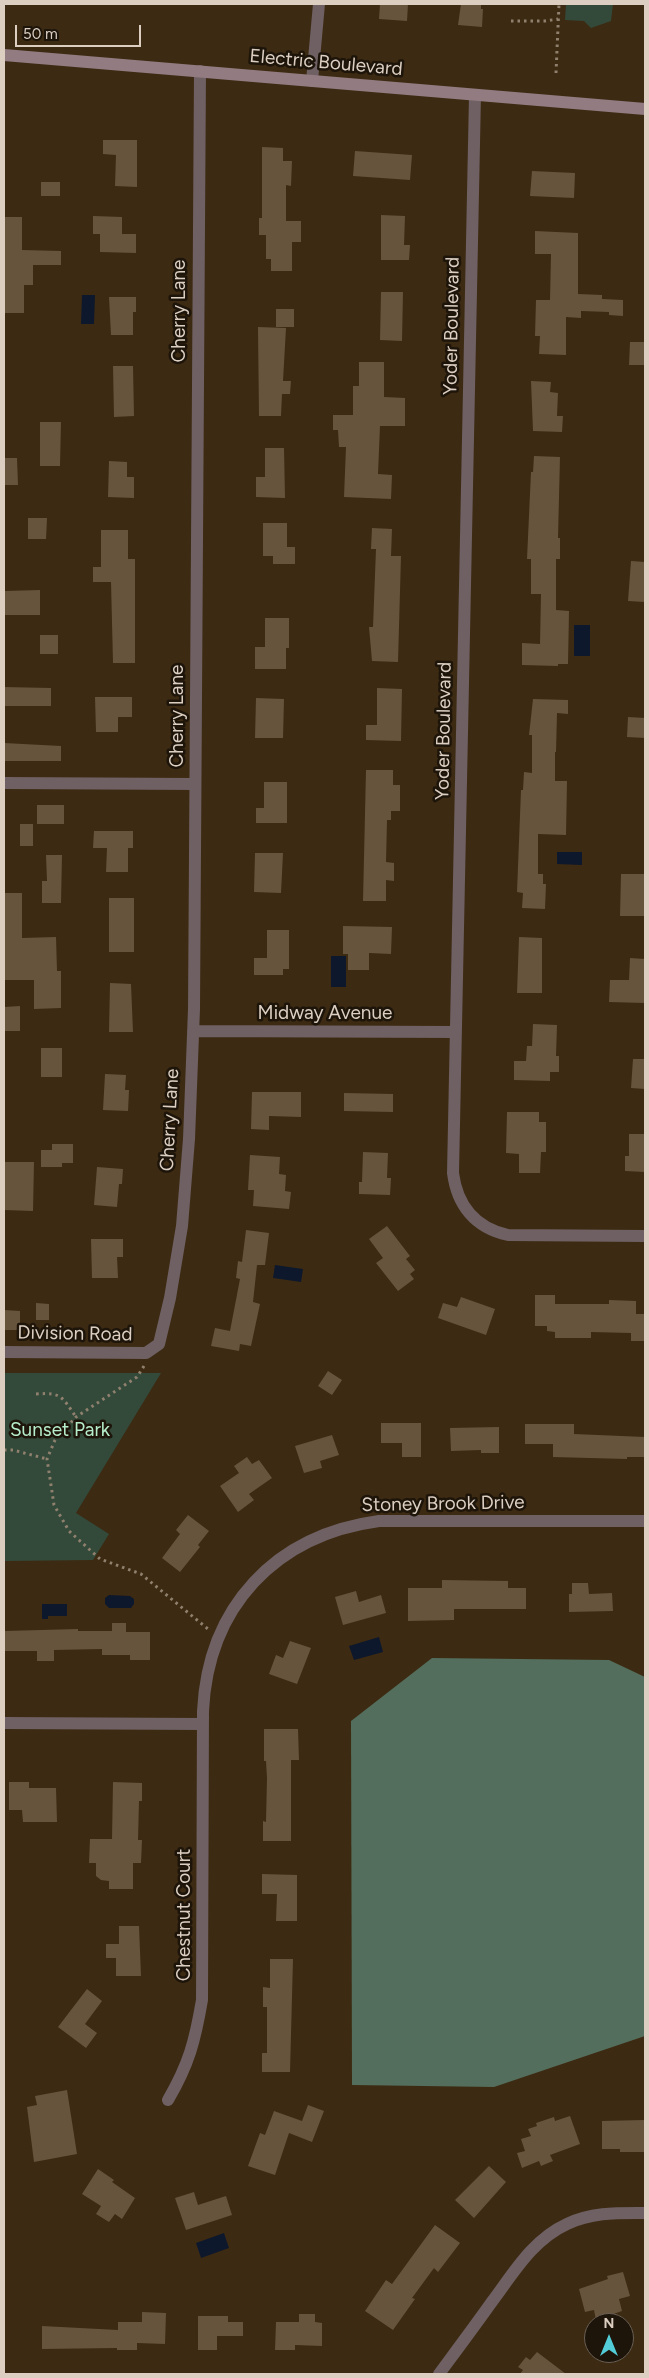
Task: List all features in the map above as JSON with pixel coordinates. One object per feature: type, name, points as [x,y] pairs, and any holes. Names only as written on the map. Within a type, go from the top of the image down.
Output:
[{"type":"street","points":[[312,81],[318,4]]},
{"type":"street","name":"Electric Boulevard","points":[[4,55],[645,109]]},
{"type":"street","name":"Cherry Lane","points":[[146,1353],[159,1344],[170,1298],[182,1226],[189,1140],[193,1031],[200,71]]},
{"type":"street","name":"Yoder Boulevard","points":[[475,94],[453,1172],[455,1188],[461,1203],[470,1216],[483,1226],[508,1235],[645,1236]]},
{"type":"street","points":[[4,783],[195,784]]},
{"type":"street","name":"Midway Avenue","points":[[193,1031],[456,1032]]},
{"type":"street","name":"Division Road","points":[[4,1352],[146,1353]]},
{"type":"street","name":"Stoney Brook Drive","points":[[203,1724],[206,1678],[218,1638],[228,1615],[260,1576],[285,1555],[330,1531],[379,1521],[645,1521]]},
{"type":"street","points":[[4,1723],[203,1724]]},
{"type":"street","name":"Chestnut Court","points":[[168,2100],[185,2071],[196,2037],[202,2000],[203,1724]]},
{"type":"street","points":[[439,2374],[522,2260],[550,2233],[586,2217],[606,2213],[645,2213]]},
{"type":"path","points":[[556,73],[560,20],[558,19],[559,4]]},
{"type":"path","points":[[512,21],[544,22],[558,19]]},
{"type":"path","points":[[146,1353],[142,1371],[137,1377],[76,1418],[55,1440],[47,1459],[48,1479],[54,1505],[69,1531],[100,1559],[140,1574],[218,1638]]},
{"type":"path","points":[[36,1394],[57,1394],[62,1396],[76,1418]]},
{"type":"path","points":[[4,1450],[13,1450],[47,1459]]},
{"type":"green space","points":[[566,4],[613,4],[611,21],[591,28],[584,21],[565,20]]},
{"type":"green space","name":"Sunset Park","points":[[4,1373],[161,1373],[76,1513],[109,1534],[93,1560],[4,1561]]},
{"type":"green space","points":[[432,1658],[609,1660],[645,1677],[645,2036],[494,2087],[352,2085],[351,1721]]},
{"type":"water","points":[[82,295],[95,295],[94,324],[81,324]]},
{"type":"water","points":[[574,625],[590,625],[590,656],[574,656]]},
{"type":"water","points":[[557,852],[582,852],[582,865],[557,864]]},
{"type":"water","points":[[331,956],[346,956],[346,987],[331,987]]},
{"type":"water","points":[[275,1265],[303,1269],[301,1282],[273,1278]]},
{"type":"water","points":[[109,1595],[130,1596],[134,1599],[134,1604],[131,1608],[109,1608],[105,1604],[105,1598]]},
{"type":"water","points":[[42,1604],[67,1604],[67,1616],[48,1616],[48,1619],[42,1619]]},
{"type":"water","points":[[379,1637],[383,1652],[354,1660],[349,1646]]},
{"type":"water","points":[[224,2233],[229,2248],[201,2258],[196,2243]]},
{"type":"building","points":[[380,4],[408,4],[407,21],[379,19]]},
{"type":"building","points":[[461,4],[481,4],[481,9],[483,9],[482,27],[458,25]]},
{"type":"building","points":[[103,140],[137,140],[137,187],[115,186],[116,155],[103,154]]},
{"type":"building","points":[[262,147],[283,148],[283,161],[292,161],[291,186],[286,185],[286,221],[301,221],[301,242],[292,242],[292,271],[271,271],[271,259],[266,259],[266,235],[259,235],[259,218],[262,218]]},
{"type":"building","points":[[355,151],[412,155],[410,180],[353,176]]},
{"type":"building","points":[[532,171],[575,173],[574,198],[530,196]]},
{"type":"building","points":[[41,182],[60,182],[60,196],[41,196]]},
{"type":"building","points":[[381,215],[405,216],[404,245],[410,245],[409,260],[381,260]]},
{"type":"building","points":[[93,216],[122,217],[122,234],[136,234],[136,253],[100,252],[100,234],[93,234]]},
{"type":"building","points":[[4,217],[22,217],[22,250],[61,251],[61,265],[33,265],[33,285],[24,285],[24,313],[4,313]]},
{"type":"building","points":[[535,231],[578,233],[578,294],[602,295],[602,299],[623,300],[623,316],[609,315],[609,312],[581,311],[581,318],[566,317],[566,355],[539,354],[540,336],[535,336],[536,300],[550,300],[551,254],[535,254]]},
{"type":"building","points":[[381,292],[403,292],[402,341],[380,340]]},
{"type":"building","points":[[109,297],[136,297],[136,312],[133,312],[133,335],[111,335]]},
{"type":"building","points":[[276,309],[294,309],[294,327],[276,327]]},
{"type":"building","points":[[258,327],[286,328],[283,381],[291,381],[290,394],[282,394],[281,416],[259,416]]},
{"type":"building","points":[[630,342],[645,342],[645,365],[629,365]]},
{"type":"building","points":[[359,362],[384,362],[384,397],[405,398],[405,426],[380,426],[378,474],[392,475],[391,499],[344,497],[346,447],[339,447],[338,430],[333,430],[333,415],[353,415],[353,386],[359,386]]},
{"type":"building","points":[[113,366],[133,366],[134,416],[114,417]]},
{"type":"building","points":[[531,381],[551,382],[550,392],[558,393],[557,416],[563,416],[562,432],[533,431]]},
{"type":"building","points":[[40,422],[61,422],[60,466],[40,466]]},
{"type":"building","points":[[265,448],[284,448],[285,498],[256,497],[256,477],[265,477]]},
{"type":"building","points":[[534,456],[560,457],[558,538],[560,538],[560,559],[556,559],[556,610],[569,611],[568,664],[558,664],[558,666],[522,665],[522,643],[540,644],[541,594],[531,594],[531,559],[527,559],[531,472],[533,472]]},
{"type":"building","points":[[4,458],[17,458],[18,485],[4,485]]},
{"type":"building","points":[[109,461],[127,462],[127,477],[134,477],[134,498],[108,497]]},
{"type":"building","points":[[28,518],[47,518],[46,539],[28,539]]},
{"type":"building","points":[[263,523],[287,523],[287,547],[295,547],[295,564],[273,564],[273,556],[263,556]]},
{"type":"building","points":[[372,528],[392,529],[391,556],[401,556],[398,662],[372,661],[369,627],[373,627],[376,549],[371,549]]},
{"type":"building","points":[[101,530],[128,530],[128,559],[135,559],[135,663],[113,663],[111,582],[93,582],[93,567],[101,567]]},
{"type":"building","points":[[631,561],[645,562],[645,602],[628,601]]},
{"type":"building","points":[[40,590],[40,615],[5,615],[5,591]]},
{"type":"building","points":[[265,618],[289,618],[289,648],[286,648],[286,669],[255,669],[255,647],[265,647]]},
{"type":"building","points":[[40,635],[58,635],[58,654],[40,654]]},
{"type":"building","points":[[4,687],[51,688],[51,706],[4,706]]},
{"type":"building","points":[[377,688],[402,689],[401,741],[366,740],[366,725],[377,725]]},
{"type":"building","points":[[95,697],[132,697],[132,717],[118,717],[118,732],[96,732]]},
{"type":"building","points":[[256,698],[284,699],[283,738],[255,738]]},
{"type":"building","points":[[533,699],[568,700],[568,714],[557,713],[555,752],[555,781],[567,781],[566,835],[538,834],[538,874],[543,874],[543,884],[546,884],[545,909],[522,908],[523,893],[517,892],[521,790],[523,790],[524,772],[532,773],[532,735],[529,735]]},
{"type":"building","points":[[628,717],[645,718],[645,738],[627,737]]},
{"type":"building","points":[[4,743],[61,746],[61,761],[4,761]]},
{"type":"building","points":[[366,770],[393,770],[393,785],[400,785],[400,811],[391,811],[391,820],[387,820],[386,862],[394,863],[394,881],[386,880],[386,901],[363,901]]},
{"type":"building","points":[[264,782],[287,782],[287,823],[256,823],[256,808],[264,808]]},
{"type":"building","points":[[37,805],[64,805],[64,824],[37,824]]},
{"type":"building","points":[[20,824],[33,824],[33,846],[20,846]]},
{"type":"building","points":[[94,831],[133,831],[133,848],[128,848],[128,872],[106,872],[107,848],[93,848]]},
{"type":"building","points":[[255,853],[283,853],[281,893],[254,892]]},
{"type":"building","points":[[46,855],[62,855],[61,903],[42,903],[42,881],[47,881]]},
{"type":"building","points":[[621,874],[645,874],[645,916],[620,916]]},
{"type":"building","points":[[4,893],[22,893],[22,938],[56,937],[57,971],[61,971],[61,1008],[34,1009],[34,980],[4,980]]},
{"type":"building","points":[[109,898],[134,898],[134,952],[109,952]]},
{"type":"building","points":[[343,926],[392,927],[391,954],[369,953],[369,970],[348,970],[348,954],[343,954]]},
{"type":"building","points":[[267,930],[289,930],[289,969],[283,969],[283,975],[254,975],[254,958],[267,958]]},
{"type":"building","points":[[519,937],[542,938],[542,993],[517,993]]},
{"type":"building","points":[[630,958],[645,959],[645,1003],[609,1002],[610,980],[629,980]]},
{"type":"building","points":[[110,983],[131,984],[133,1032],[109,1032]]},
{"type":"building","points":[[20,1006],[20,1031],[4,1031],[4,1007]]},
{"type":"building","points":[[533,1024],[557,1025],[556,1056],[559,1056],[559,1072],[550,1072],[550,1081],[514,1080],[514,1061],[526,1061],[527,1046],[532,1046]]},
{"type":"building","points":[[41,1048],[62,1048],[62,1077],[41,1077]]},
{"type":"building","points":[[633,1059],[645,1059],[645,1089],[631,1088]]},
{"type":"building","points":[[105,1074],[126,1075],[125,1090],[129,1090],[128,1111],[103,1110]]},
{"type":"building","points":[[252,1092],[301,1092],[301,1117],[269,1116],[269,1130],[251,1129]]},
{"type":"building","points":[[344,1093],[393,1094],[393,1112],[344,1111]]},
{"type":"building","points":[[507,1112],[539,1112],[539,1122],[546,1122],[546,1152],[541,1152],[540,1173],[519,1173],[519,1154],[506,1153]]},
{"type":"building","points":[[629,1134],[645,1134],[645,1172],[625,1171],[625,1156],[629,1156]]},
{"type":"building","points":[[52,1144],[73,1144],[73,1163],[62,1163],[62,1167],[41,1167],[41,1150],[52,1150]]},
{"type":"building","points":[[363,1152],[388,1153],[387,1178],[391,1178],[390,1195],[359,1194],[359,1182],[362,1182]]},
{"type":"building","points":[[250,1155],[280,1157],[279,1174],[286,1175],[285,1191],[291,1192],[289,1209],[253,1206],[254,1190],[248,1190]]},
{"type":"building","points":[[4,1162],[34,1162],[33,1211],[4,1210]]},
{"type":"building","points":[[97,1167],[123,1169],[122,1184],[119,1184],[117,1207],[94,1205]]},
{"type":"building","points":[[387,1226],[410,1256],[406,1259],[415,1270],[410,1274],[414,1279],[398,1291],[376,1263],[383,1258],[369,1239]]},
{"type":"building","points":[[246,1230],[269,1233],[265,1265],[257,1265],[253,1302],[260,1304],[251,1346],[240,1344],[239,1351],[211,1346],[215,1328],[230,1331],[240,1279],[236,1278],[238,1261],[242,1262]]},
{"type":"building","points":[[91,1239],[123,1239],[123,1257],[117,1257],[118,1278],[92,1278]]},
{"type":"building","points":[[535,1295],[555,1295],[555,1304],[609,1304],[609,1300],[636,1301],[636,1314],[645,1314],[645,1341],[631,1341],[631,1333],[591,1332],[591,1338],[555,1338],[555,1332],[547,1331],[547,1326],[535,1326]]},
{"type":"building","points":[[461,1297],[495,1309],[486,1335],[438,1318],[443,1303],[457,1307]]},
{"type":"building","points":[[36,1303],[49,1304],[49,1320],[36,1320]]},
{"type":"building","points":[[4,1310],[20,1311],[20,1330],[4,1330]]},
{"type":"building","points":[[328,1371],[342,1380],[332,1395],[318,1386]]},
{"type":"building","points":[[381,1423],[421,1423],[421,1457],[402,1457],[402,1443],[381,1443]]},
{"type":"building","points":[[525,1424],[574,1424],[574,1434],[645,1437],[645,1457],[627,1457],[627,1459],[553,1457],[553,1444],[525,1444]]},
{"type":"building","points":[[499,1427],[499,1453],[481,1453],[481,1450],[451,1451],[450,1428]]},
{"type":"building","points":[[332,1435],[339,1455],[320,1461],[322,1468],[304,1473],[295,1446]]},
{"type":"building","points":[[247,1457],[252,1464],[259,1460],[272,1478],[249,1494],[254,1500],[238,1512],[220,1486],[239,1473],[234,1466]]},
{"type":"building","points":[[188,1515],[209,1531],[198,1545],[200,1547],[180,1572],[162,1558],[180,1534],[176,1530]]},
{"type":"building","points":[[442,1580],[508,1581],[508,1588],[526,1588],[526,1609],[454,1609],[454,1620],[408,1621],[408,1588],[442,1588]]},
{"type":"building","points":[[572,1583],[588,1583],[589,1594],[612,1593],[613,1611],[569,1612],[569,1594],[572,1594]]},
{"type":"building","points":[[356,1591],[359,1602],[381,1595],[386,1613],[343,1625],[335,1597]]},
{"type":"building","points":[[112,1623],[126,1623],[126,1632],[150,1632],[150,1660],[130,1660],[130,1655],[102,1655],[102,1649],[54,1650],[54,1661],[37,1661],[37,1651],[4,1651],[4,1631],[78,1629],[78,1631],[112,1631]]},
{"type":"building","points":[[290,1641],[311,1648],[297,1684],[269,1674],[276,1655],[283,1658]]},
{"type":"building","points":[[264,1729],[298,1729],[299,1760],[291,1760],[291,1841],[263,1841],[263,1821],[266,1822],[267,1778],[266,1761],[264,1761]]},
{"type":"building","points":[[9,1782],[29,1782],[29,1788],[56,1788],[57,1822],[23,1822],[22,1810],[9,1810]]},
{"type":"building","points":[[113,1782],[142,1783],[142,1801],[139,1801],[138,1840],[142,1840],[141,1863],[133,1863],[133,1889],[109,1889],[109,1881],[101,1880],[96,1876],[96,1863],[89,1863],[90,1839],[112,1839]]},
{"type":"building","points":[[262,1874],[297,1875],[297,1921],[276,1921],[277,1894],[262,1894]]},
{"type":"building","points":[[119,1926],[139,1926],[141,1976],[116,1976],[116,1958],[106,1958],[106,1944],[119,1944]]},
{"type":"building","points":[[270,1959],[293,1959],[290,2072],[262,2072],[262,2053],[267,2053],[267,2007],[263,2007],[263,1987],[270,1988]]},
{"type":"building","points":[[87,1989],[102,2001],[85,2024],[97,2033],[86,2048],[58,2027]]},
{"type":"building","points":[[67,2090],[77,2154],[34,2162],[27,2107],[37,2105],[35,2096]]},
{"type":"building","points":[[308,2105],[324,2111],[312,2142],[289,2133],[275,2175],[248,2166],[260,2133],[265,2135],[274,2111],[302,2121]]},
{"type":"building","points":[[570,2116],[580,2144],[550,2155],[553,2161],[541,2166],[539,2161],[522,2168],[517,2153],[525,2151],[521,2139],[531,2136],[528,2129],[537,2126],[536,2123],[554,2117],[555,2121]]},
{"type":"building","points":[[644,2120],[644,2152],[620,2152],[620,2149],[602,2149],[602,2121]]},
{"type":"building","points":[[489,2166],[506,2182],[474,2218],[455,2200]]},
{"type":"building","points":[[98,2169],[114,2180],[112,2182],[135,2198],[122,2219],[115,2214],[109,2222],[96,2214],[101,2206],[82,2194]]},
{"type":"building","points":[[194,2192],[198,2205],[226,2196],[232,2215],[186,2230],[175,2198]]},
{"type":"building","points":[[435,2225],[460,2243],[438,2272],[434,2268],[412,2298],[415,2299],[393,2330],[365,2311],[386,2280],[392,2284]]},
{"type":"building","points":[[623,2272],[630,2296],[619,2299],[622,2311],[616,2313],[595,2313],[594,2310],[585,2312],[579,2289],[608,2279],[607,2276]]},
{"type":"building","points":[[142,2312],[166,2313],[165,2344],[137,2343],[137,2350],[117,2350],[117,2348],[42,2349],[42,2326],[118,2330],[118,2322],[142,2322]]},
{"type":"building","points":[[299,2314],[315,2314],[315,2322],[322,2323],[322,2346],[295,2345],[295,2350],[275,2350],[276,2322],[299,2322]]},
{"type":"building","points":[[198,2316],[228,2316],[228,2322],[243,2322],[243,2336],[217,2336],[217,2350],[198,2350]]},
{"type":"building","points":[[537,2352],[566,2374],[520,2374],[523,2370],[518,2367],[526,2357],[530,2360]]}]
